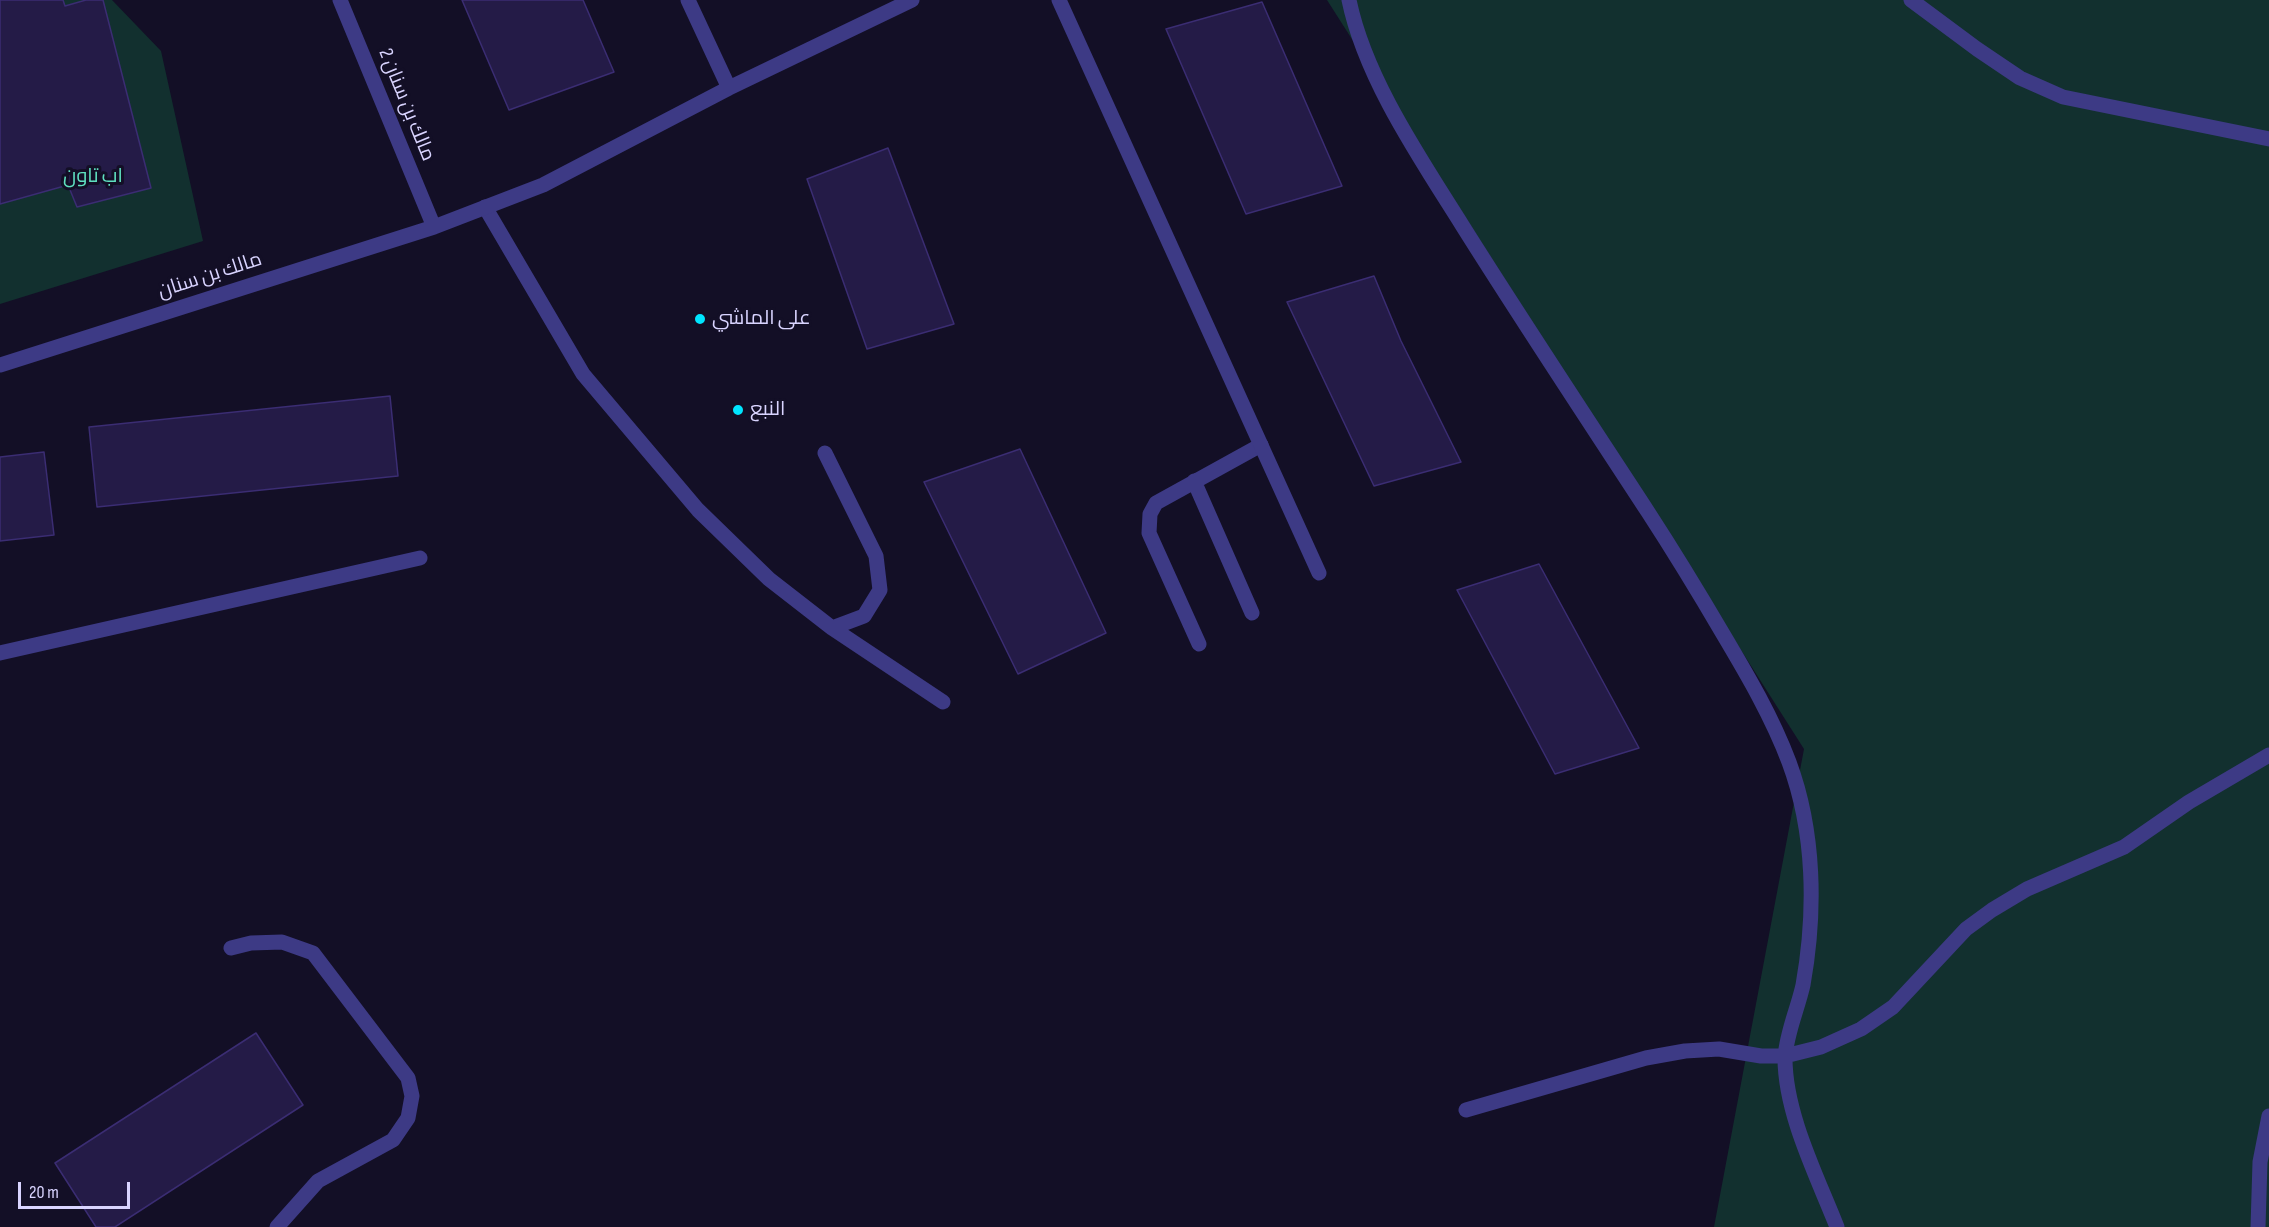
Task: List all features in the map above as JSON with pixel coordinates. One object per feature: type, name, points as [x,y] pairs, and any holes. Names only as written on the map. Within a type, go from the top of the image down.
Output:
[{"type":"street","name":"مالك بن سنان 2","points":[[340,0],[434,227]]},
{"type":"street","points":[[688,0],[729,88]]},
{"type":"street","name":"مالك بن سنان","points":[[0,365],[434,227],[543,185],[729,88],[912,0]]},
{"type":"street","points":[[1059,0],[1318,573]]},
{"type":"street","points":[[1349,0],[1370,63],[1395,115],[1493,274],[1683,566],[1758,693],[1790,764],[1804,816],[1810,857],[1810,910],[1803,984],[1785,1056],[1789,1092],[1802,1139],[1837,1227]]},
{"type":"street","points":[[1911,0],[2020,78],[2062,98],[2269,139]]},
{"type":"street","points":[[485,207],[583,374],[698,510],[769,579],[832,628],[943,702]]},
{"type":"street","points":[[1199,644],[1149,533],[1150,514],[1156,503],[1261,445]]},
{"type":"street","points":[[825,453],[876,556],[880,590],[864,616],[832,628]]},
{"type":"street","points":[[1194,482],[1252,613]]},
{"type":"street","points":[[0,653],[420,558]]},
{"type":"street","points":[[1466,1110],[1646,1058],[1719,1049],[1761,1056],[1785,1056],[1821,1047],[1861,1029],[1893,1007],[1966,929],[1992,910],[2027,888],[2124,847],[2189,802],[2269,755]]},
{"type":"street","points":[[231,948],[251,943],[282,942],[314,953],[408,1078],[412,1096],[408,1118],[393,1140],[318,1181],[277,1227]]},
{"type":"street","points":[[2258,1227],[2260,1162],[2269,1116]]},
{"type":"green space","name":"اب تاون","points":[[0,0],[112,0],[161,51],[203,241],[0,304]]},
{"type":"green space","points":[[1327,0],[2269,0],[2269,1227],[1714,1227],[1804,749]]},
{"type":"building","points":[[0,0],[63,0],[65,6],[86,0],[103,0],[151,188],[77,207],[68,185],[0,204]]},
{"type":"building","points":[[462,0],[583,0],[614,72],[509,110]]},
{"type":"building","points":[[1262,2],[1342,186],[1246,214],[1166,29]]},
{"type":"building","points":[[888,148],[954,324],[867,349],[807,179]]},
{"type":"building","points":[[1374,276],[1401,341],[1461,462],[1374,486],[1287,302]]},
{"type":"building","points":[[390,396],[398,476],[97,507],[89,427]]},
{"type":"building","points":[[1020,449],[1106,633],[1018,674],[924,482]]},
{"type":"building","points":[[44,452],[54,535],[0,541],[0,457]]},
{"type":"building","points":[[1539,564],[1639,748],[1555,774],[1457,590]]},
{"type":"building","points":[[256,1033],[303,1105],[115,1227],[96,1227],[55,1163]]},
{"type":"place","name":"على الماشي","points":[[700,319]]},
{"type":"place","name":"النبع","points":[[738,410]]}]
